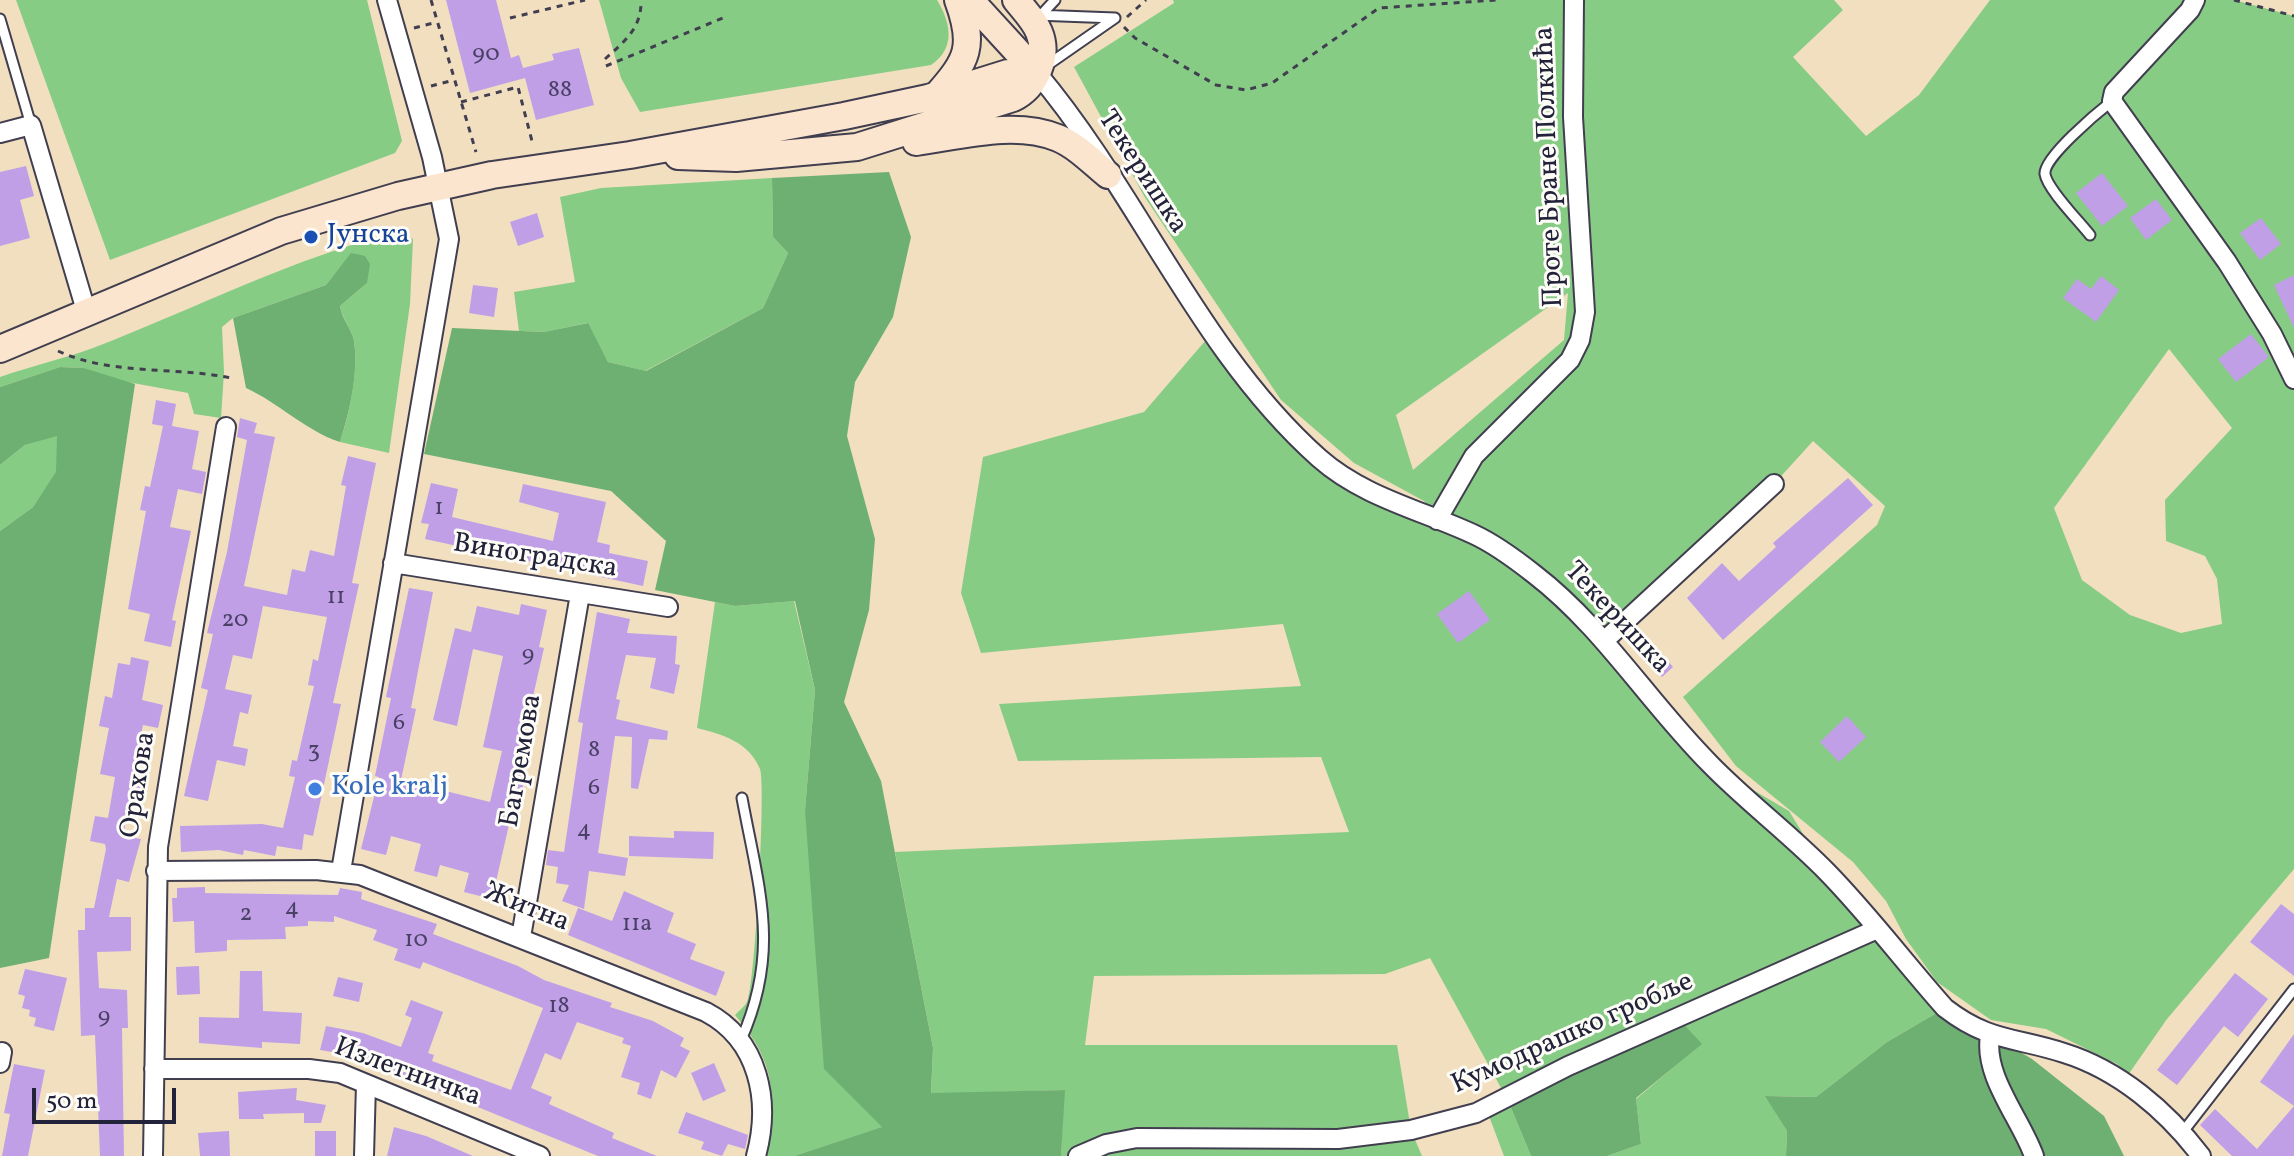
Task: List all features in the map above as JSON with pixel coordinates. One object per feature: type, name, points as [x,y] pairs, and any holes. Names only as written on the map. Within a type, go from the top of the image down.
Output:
[{"type":"street","points":[[341,871],[448,251],[439,187],[387,0]]},
{"type":"street","points":[[937,95],[956,73],[967,53],[968,32],[958,0]]},
{"type":"street","points":[[970,0],[1037,73]]},
{"type":"street","name":"Проте Бране Полкића","points":[[1437,520],[1474,456],[1570,360],[1580,340],[1585,312],[1573,117],[1574,0]]},
{"type":"street","points":[[2195,0],[2190,10],[2114,92],[2112,101],[2227,262],[2272,334],[2294,379]]},
{"type":"street","points":[[857,147],[1013,98],[1028,88],[1037,73],[1041,39],[1028,10]]},
{"type":"street","points":[[0,349],[281,231],[439,187],[492,175],[630,155],[858,113],[937,95],[1008,73],[1037,73]]},
{"type":"street","name":"Текеришка","points":[[1037,73],[1212,333],[1253,385],[1320,459],[1360,487],[1505,552],[1538,577],[1604,641],[1709,764],[1826,871],[1945,1008],[1968,1026],[1990,1036],[2061,1051],[2096,1065],[2146,1099],[2201,1156]]},
{"type":"street","points":[[0,133],[31,125],[87,314]]},
{"type":"street","points":[[630,155],[736,158],[1020,131],[1058,138],[1108,175]]},
{"type":"street","name":"Орахова","points":[[153,1156],[156,871],[226,427]]},
{"type":"street","points":[[1604,641],[1774,484]]},
{"type":"street","name":"Виноградска","points":[[393,563],[668,607]]},
{"type":"street","name":"Багремова","points":[[521,937],[580,594]]},
{"type":"street","name":"Житна","points":[[156,871],[341,871],[360,875],[706,1012],[725,1022],[741,1040],[762,1098],[756,1156]]},
{"type":"street","name":"Кумодрашко гробље","points":[[1078,1156],[1106,1144],[1137,1138],[1338,1139],[1411,1130],[1476,1113],[1568,1066],[1875,930]]},
{"type":"street","points":[[1990,1036],[1988,1049],[1992,1065],[2034,1156]]},
{"type":"street","name":"Излетничка","points":[[154,1069],[309,1069],[340,1073],[540,1156]]},
{"type":"street","points":[[364,1156],[366,1084]]},
{"type":"lane","points":[[1028,10],[1055,0]]},
{"type":"lane","points":[[1028,10],[1115,18]]},
{"type":"lane","points":[[1037,73],[1115,18]]},
{"type":"lane","points":[[0,19],[31,125]]},
{"type":"lane","points":[[2090,235],[2045,177],[2046,169],[2054,156],[2112,101]]},
{"type":"lane","points":[[741,1040],[758,1002],[767,931],[742,798]]},
{"type":"lane","points":[[2182,1133],[2294,989]]},
{"type":"path","points":[[431,0],[476,152]]},
{"type":"path","points":[[510,18],[585,0]]},
{"type":"path","points":[[605,59],[631,35],[641,15],[641,0]]},
{"type":"path","points":[[1115,18],[1130,16],[1146,0]]},
{"type":"path","points":[[1115,18],[1135,38],[1216,85],[1246,90],[1272,83],[1379,8],[1496,0]]},
{"type":"path","points":[[2234,0],[2294,16]]},
{"type":"path","points":[[606,66],[723,18]]},
{"type":"path","points":[[396,33],[437,22]]},
{"type":"path","points":[[447,82],[454,80]]},
{"type":"path","points":[[461,102],[518,87],[533,145]]},
{"type":"path","points":[[56,350],[109,366],[207,373],[231,378]]},
{"type":"green space","points":[[16,0],[367,0],[402,141],[395,153],[110,260]]},
{"type":"green space","points":[[599,0],[937,0],[949,35],[944,51],[931,65],[640,112],[621,78]]},
{"type":"green space","points":[[1173,0],[1834,0],[1843,10],[1793,57],[1866,136],[1919,95],[1990,0],[2234,0],[2294,16],[2294,869],[2167,1019],[2128,1075],[2117,1064],[2046,1029],[1991,1020],[1937,982],[1906,939],[1886,901],[1853,862],[1736,766],[1683,697],[1877,525],[1885,506],[1813,441],[1774,484],[1604,641],[1709,764],[1789,811],[1826,871],[1945,1008],[1887,1042],[1816,1097],[1766,1096],[1787,1131],[1786,1156],[1607,1156],[1641,1144],[1636,1099],[1701,1044],[1507,1098],[1531,1156],[1504,1156],[1486,1108],[1506,1097],[1430,958],[1385,974],[1094,976],[1085,1045],[1397,1045],[1411,1130],[1422,1156],[1061,1156],[1064,1090],[931,1094],[933,1048],[895,852],[1349,832],[1321,757],[1018,761],[999,704],[1301,686],[1283,624],[981,653],[961,593],[983,457],[1144,412],[1212,333],[1320,459],[1436,518],[1424,501],[1354,463],[1281,400],[1144,196],[1074,67],[1174,3]],"holes":[[[1568,293],[1564,340],[1413,470],[1396,415]],[[2169,349],[2232,428],[2165,500],[2166,541],[2205,556],[2217,579],[2222,624],[2181,633],[2130,615],[2082,580],[2054,508]]]},
{"type":"green space","points":[[889,172],[911,237],[893,317],[855,382],[847,436],[875,539],[869,610],[844,702],[881,781],[933,1048],[931,1093],[1065,1090],[1061,1156],[794,1156],[882,1127],[824,1069],[805,810],[815,690],[795,601],[735,606],[655,590],[666,541],[611,491],[424,454],[452,328],[544,332],[588,323],[608,362],[646,371],[763,308],[788,253],[773,237],[772,178]]},
{"type":"green space","points":[[772,178],[773,237],[788,253],[763,308],[645,371],[608,362],[587,323],[545,332],[519,331],[514,292],[575,282],[560,197],[601,188]]},
{"type":"green space","points":[[402,231],[413,239],[410,304],[389,453],[340,442],[352,392],[355,353],[353,337],[340,306],[367,283],[352,253],[326,285],[233,318],[222,327],[224,372],[221,418],[194,414],[188,393],[116,380],[84,368],[60,367],[0,387],[0,377],[93,348],[246,284],[323,255]]},
{"type":"green space","points":[[351,253],[365,256],[370,264],[367,283],[340,306],[353,337],[355,366],[340,442],[316,431],[246,388],[233,318],[326,285]]},
{"type":"green space","points":[[60,367],[84,368],[135,384],[49,958],[0,968],[0,531],[33,507],[56,472],[57,436],[25,445],[0,465],[0,387]]},
{"type":"green space","points":[[57,435],[57,472],[33,507],[0,531],[0,465],[25,445]]},
{"type":"green space","points":[[794,601],[815,690],[805,810],[883,1127],[794,1156],[766,1156],[771,1116],[770,1082],[759,1050],[735,1015],[747,1002],[753,962],[761,846],[760,769],[742,746],[725,736],[697,728],[715,602],[735,606]]},
{"type":"green space","points":[[1945,1008],[2032,1059],[2104,1116],[2124,1156],[1786,1156],[1787,1131],[1765,1096],[1816,1097],[1887,1042]]},
{"type":"green space","points":[[1678,1018],[1702,1044],[1636,1098],[1641,1144],[1607,1156],[1531,1156],[1507,1098]]},
{"type":"building","points":[[446,0],[496,0],[511,58],[519,55],[523,68],[554,60],[552,54],[579,48],[594,105],[536,120],[525,78],[470,93]]},
{"type":"building","points":[[26,166],[34,196],[20,200],[30,238],[0,246],[0,172]]},
{"type":"building","points":[[2102,173],[2128,206],[2102,226],[2076,193]]},
{"type":"building","points":[[2156,199],[2172,220],[2146,240],[2130,218]]},
{"type":"building","points":[[537,213],[544,237],[518,246],[510,222]]},
{"type":"building","points":[[2261,218],[2281,244],[2260,260],[2240,233]]},
{"type":"building","points":[[2294,275],[2294,328],[2274,285]]},
{"type":"building","points":[[2101,276],[2119,290],[2096,322],[2063,298],[2077,279],[2091,289]]},
{"type":"building","points":[[473,285],[498,288],[494,317],[469,313]]},
{"type":"building","points":[[2251,334],[2269,357],[2236,382],[2218,359]]},
{"type":"building","points":[[156,400],[176,404],[172,426],[199,431],[192,469],[206,472],[202,494],[178,489],[170,527],[191,531],[172,620],[176,621],[171,647],[144,641],[150,614],[128,609],[146,511],[140,510],[145,486],[150,487],[163,426],[152,424]]},
{"type":"building","points":[[240,418],[257,423],[254,433],[275,437],[244,586],[287,595],[292,569],[305,572],[310,550],[334,556],[346,486],[341,485],[348,456],[376,463],[352,583],[359,584],[333,703],[341,704],[313,836],[304,834],[302,850],[277,846],[275,856],[244,850],[243,855],[219,850],[181,852],[180,826],[262,824],[283,828],[295,777],[289,776],[292,760],[297,761],[314,686],[308,685],[313,659],[318,661],[327,617],[263,606],[252,659],[233,655],[225,689],[252,695],[248,714],[240,712],[233,746],[248,749],[245,766],[217,760],[208,801],[184,796],[208,690],[201,688],[213,634],[207,633],[227,552],[247,440],[237,437]]},
{"type":"building","points":[[1848,478],[1873,505],[1723,640],[1687,598],[1722,563],[1739,581],[1776,547],[1773,543]]},
{"type":"building","points":[[431,483],[458,489],[452,517],[553,541],[559,513],[519,502],[523,484],[606,502],[597,542],[610,545],[609,553],[648,561],[643,586],[425,539],[429,524],[421,523]]},
{"type":"building","points":[[409,588],[433,592],[411,708],[416,709],[401,780],[490,802],[502,751],[483,747],[503,656],[473,649],[457,726],[433,720],[455,628],[471,632],[477,606],[519,615],[521,604],[547,610],[539,647],[544,648],[517,767],[527,769],[521,795],[516,794],[492,899],[464,892],[469,873],[440,865],[437,877],[414,871],[421,844],[391,836],[386,855],[361,849],[379,777],[375,776],[391,698],[386,697]]},
{"type":"building","points":[[1469,591],[1490,620],[1458,643],[1437,614]]},
{"type":"building","points":[[597,612],[630,619],[627,633],[677,636],[675,664],[680,665],[674,694],[650,688],[656,658],[626,655],[616,699],[620,700],[616,719],[668,731],[667,740],[649,739],[638,789],[631,788],[632,737],[615,736],[598,853],[628,858],[625,876],[589,871],[584,909],[562,901],[569,885],[556,883],[558,867],[546,865],[548,850],[564,852],[583,723],[578,722]]},
{"type":"building","points":[[1650,640],[1673,667],[1662,677],[1639,650]]},
{"type":"building","points":[[131,657],[149,661],[142,700],[163,705],[158,728],[143,725],[132,777],[146,780],[142,802],[130,800],[123,836],[141,839],[129,882],[117,879],[109,917],[131,917],[131,951],[97,952],[99,988],[127,990],[128,1028],[122,1028],[124,1156],[100,1156],[95,1035],[81,1036],[78,930],[85,930],[85,908],[94,908],[106,849],[105,844],[90,841],[95,816],[108,818],[115,777],[100,774],[109,728],[99,726],[105,696],[112,698],[118,663],[130,665]]},
{"type":"building","points":[[1847,716],[1866,737],[1839,762],[1820,742]]},
{"type":"building","points":[[674,831],[714,832],[713,859],[629,856],[629,836],[674,838]]},
{"type":"building","points":[[205,887],[205,893],[338,895],[340,888],[362,892],[361,899],[437,924],[433,934],[518,966],[544,980],[612,1003],[610,1007],[653,1021],[684,1038],[680,1046],[690,1051],[676,1078],[661,1070],[651,1099],[637,1094],[640,1083],[621,1077],[631,1046],[622,1043],[624,1038],[577,1022],[561,1060],[545,1053],[531,1088],[552,1097],[549,1104],[614,1133],[612,1138],[657,1156],[598,1156],[436,1090],[437,1087],[344,1054],[320,1050],[326,1026],[363,1033],[401,1047],[412,1018],[405,1015],[411,1000],[443,1012],[428,1053],[434,1055],[432,1061],[511,1090],[543,1008],[423,962],[420,969],[394,960],[398,949],[373,940],[377,930],[334,916],[334,922],[308,921],[308,926],[285,927],[286,939],[227,940],[227,951],[195,953],[194,921],[173,922],[172,898],[177,898],[177,888]]},
{"type":"building","points":[[624,891],[674,913],[667,932],[696,944],[690,959],[725,972],[716,996],[568,935],[578,908],[612,921]]},
{"type":"building","points":[[2281,904],[2294,914],[2294,976],[2250,942]]},
{"type":"building","points":[[199,966],[200,994],[177,995],[176,967]]},
{"type":"building","points":[[25,969],[67,978],[54,1031],[34,1026],[36,1018],[29,1016],[30,1010],[22,1008],[25,996],[18,994]]},
{"type":"building","points":[[240,971],[262,971],[263,1011],[302,1013],[300,1044],[262,1042],[262,1048],[199,1043],[199,1017],[239,1018]]},
{"type":"building","points":[[2235,973],[2268,999],[2238,1037],[2224,1026],[2177,1085],[2157,1070]]},
{"type":"building","points":[[338,977],[363,983],[359,1002],[333,996]]},
{"type":"building","points":[[2294,1034],[2294,1106],[2260,1082]]},
{"type":"building","points":[[714,1063],[726,1091],[703,1101],[691,1073]]},
{"type":"building","points":[[14,1064],[45,1070],[28,1156],[2,1156],[10,1114],[4,1113]]},
{"type":"building","points":[[297,1088],[296,1100],[326,1105],[321,1123],[304,1123],[304,1113],[263,1114],[264,1119],[239,1119],[238,1092]]},
{"type":"building","points":[[2294,1106],[2294,1156],[2232,1156],[2200,1125],[2215,1109],[2257,1149]]},
{"type":"building","points":[[686,1112],[748,1135],[745,1149],[728,1144],[722,1156],[701,1149],[704,1142],[678,1133]]},
{"type":"building","points":[[394,1127],[426,1136],[473,1156],[387,1156]]},
{"type":"building","points":[[229,1131],[230,1156],[200,1156],[198,1133]]},
{"type":"building","points":[[315,1131],[336,1131],[336,1156],[315,1156]]},
{"type":"place","name":"Јунска","points":[[311,237]]},
{"type":"place","name":"Kole kralj","points":[[315,789]]}]
